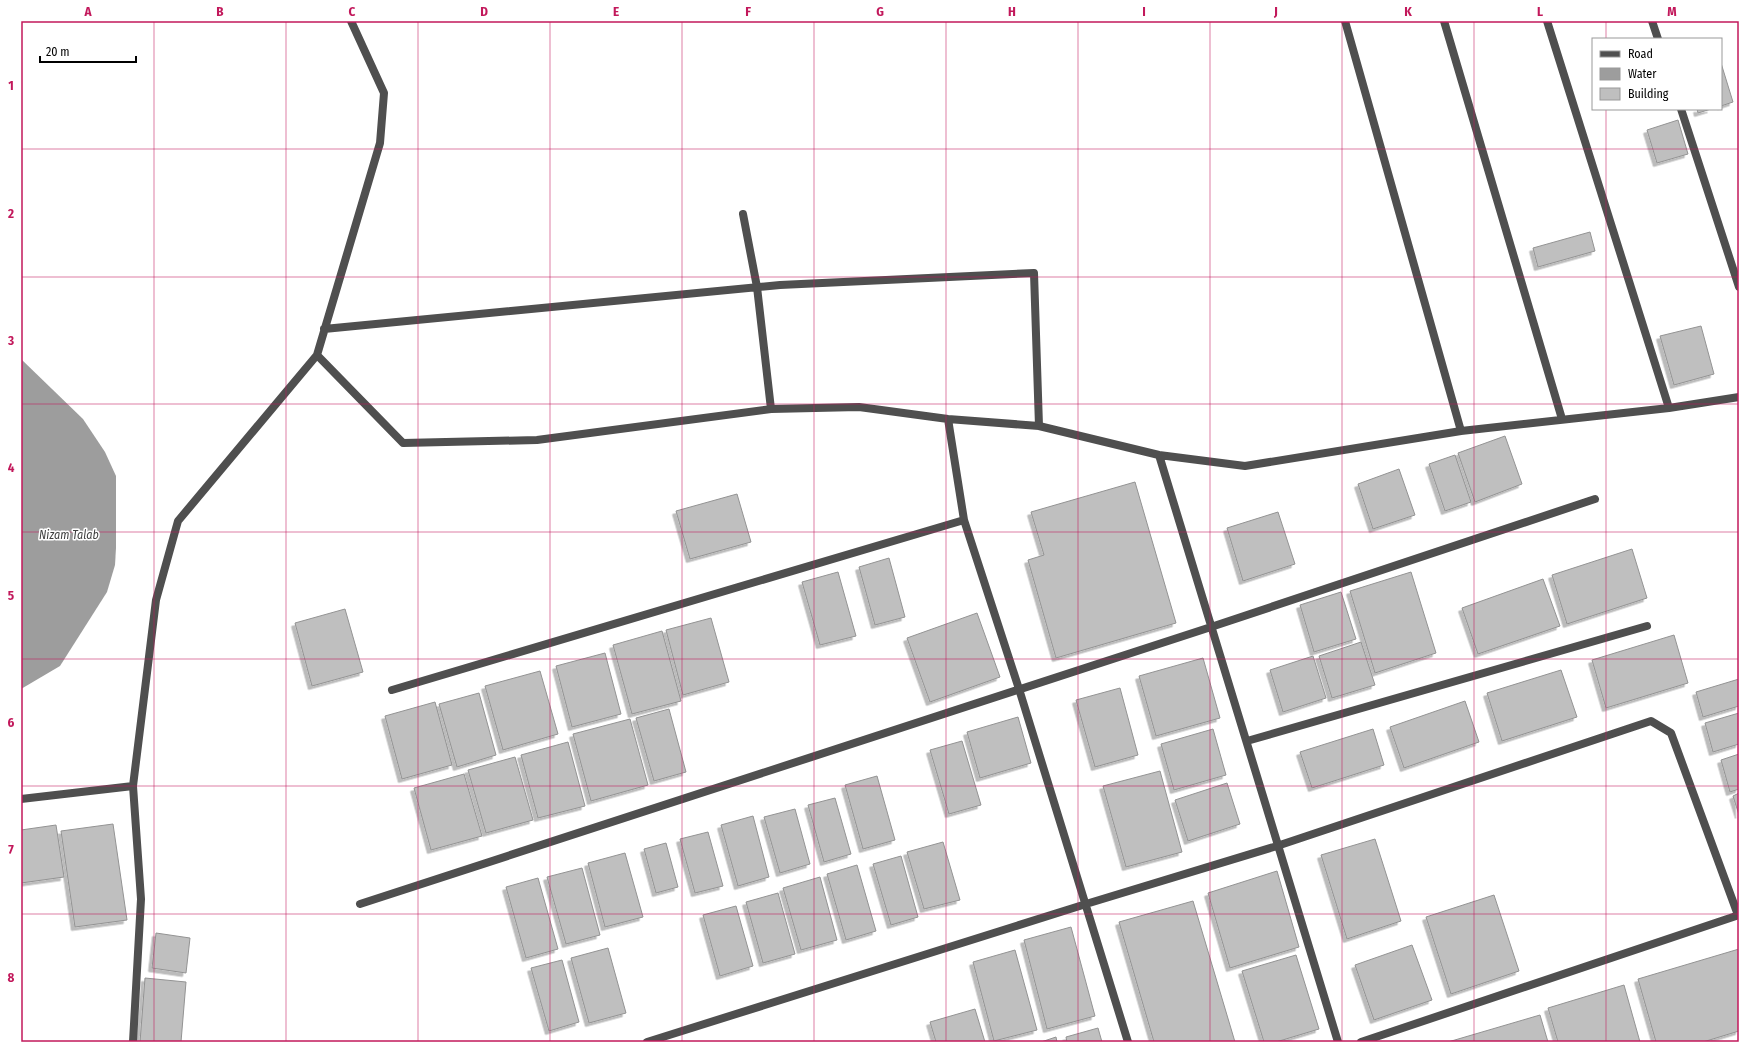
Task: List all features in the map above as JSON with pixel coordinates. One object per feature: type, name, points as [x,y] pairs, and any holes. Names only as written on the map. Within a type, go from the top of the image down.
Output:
[{"type":"street","points":[[133,1042],[141,899],[133,786],[156,600],[178,521],[317,355],[380,143],[384,93],[351,21]]},
{"type":"street","points":[[1345,21],[1461,431]]},
{"type":"street","points":[[1444,21],[1562,419]]},
{"type":"street","points":[[1546,21],[1670,408]]},
{"type":"street","points":[[1652,21],[1658,38]]},
{"type":"street","points":[[1681,110],[1739,287]]},
{"type":"street","points":[[743,214],[757,287],[770,409]]},
{"type":"street","points":[[324,329],[757,287],[1034,273],[1039,426]]},
{"type":"street","points":[[317,355],[403,443],[537,440],[770,409],[859,408],[948,419],[1039,426],[1160,455],[1245,466],[1461,431],[1670,408],[1739,397]]},
{"type":"street","points":[[948,419],[964,520],[1019,688],[1128,1042]]},
{"type":"street","points":[[1160,455],[1211,627],[1247,741],[1277,846],[1338,1042]]},
{"type":"street","points":[[360,904],[1019,688],[1211,627],[1595,499]]},
{"type":"street","points":[[392,690],[964,520]]},
{"type":"street","points":[[1247,741],[1647,626]]},
{"type":"street","points":[[647,1042],[1086,904],[1277,846],[1651,721],[1671,733],[1738,915],[1361,1042]]},
{"type":"street","points":[[21,799],[133,786]]},
{"type":"water","name":"Nizam Talab","points":[[21,359],[83,419],[105,452],[116,476],[116,548],[115,565],[107,592],[60,666],[21,689]]},
{"type":"building","points":[[1722,66],[1733,102],[1722,106]]},
{"type":"building","points":[[1697,110],[1708,110],[1698,113]]},
{"type":"building","points":[[1678,120],[1688,154],[1657,163],[1647,130]]},
{"type":"building","points":[[1590,232],[1595,251],[1538,267],[1533,248]]},
{"type":"building","points":[[1701,326],[1714,374],[1674,385],[1660,336]]},
{"type":"building","points":[[1505,436],[1522,484],[1475,502],[1458,453]]},
{"type":"building","points":[[1455,455],[1471,502],[1445,511],[1429,464]]},
{"type":"building","points":[[1399,469],[1415,515],[1373,529],[1358,484]]},
{"type":"building","points":[[1135,482],[1176,623],[1056,658],[1028,560],[1044,555],[1031,512]]},
{"type":"building","points":[[737,494],[751,542],[690,559],[676,511]]},
{"type":"building","points":[[1278,512],[1295,564],[1243,581],[1227,528]]},
{"type":"building","points":[[1632,549],[1647,598],[1567,624],[1552,575]]},
{"type":"building","points":[[889,558],[905,617],[875,625],[859,567]]},
{"type":"building","points":[[838,572],[856,636],[820,645],[802,582]]},
{"type":"building","points":[[1411,572],[1436,653],[1375,673],[1350,591]]},
{"type":"building","points":[[1543,579],[1560,626],[1478,654],[1462,608]]},
{"type":"building","points":[[1341,592],[1356,639],[1314,652],[1300,605]]},
{"type":"building","points":[[345,609],[363,672],[312,686],[295,623]]},
{"type":"building","points":[[977,613],[1000,677],[930,702],[907,638]]},
{"type":"building","points":[[711,618],[729,682],[683,695],[666,630]]},
{"type":"building","points":[[662,631],[681,701],[632,714],[613,645]]},
{"type":"building","points":[[1674,635],[1688,683],[1606,708],[1592,660]]},
{"type":"building","points":[[1361,642],[1375,685],[1332,698],[1319,656]]},
{"type":"building","points":[[605,653],[621,714],[572,727],[556,666]]},
{"type":"building","points":[[1313,656],[1326,698],[1283,712],[1270,670]]},
{"type":"building","points":[[1203,658],[1220,718],[1156,736],[1139,676]]},
{"type":"building","points":[[1561,670],[1577,717],[1502,741],[1487,693]]},
{"type":"building","points":[[540,671],[558,734],[503,750],[485,686]]},
{"type":"building","points":[[1739,679],[1739,706],[1703,717],[1696,692]]},
{"type":"building","points":[[1120,688],[1138,755],[1095,767],[1076,700]]},
{"type":"building","points":[[479,693],[496,755],[457,767],[439,704]]},
{"type":"building","points":[[1465,701],[1479,742],[1404,768],[1390,727]]},
{"type":"building","points":[[435,702],[452,765],[402,779],[385,716]]},
{"type":"building","points":[[669,709],[686,772],[654,781],[636,718]]},
{"type":"building","points":[[1739,713],[1739,744],[1713,752],[1705,723]]},
{"type":"building","points":[[1018,717],[1031,763],[980,778],[967,732]]},
{"type":"building","points":[[630,719],[648,785],[591,801],[573,734]]},
{"type":"building","points":[[1213,729],[1226,775],[1174,790],[1161,744]]},
{"type":"building","points":[[1373,729],[1384,765],[1312,788],[1300,752]]},
{"type":"building","points":[[962,741],[981,805],[949,814],[930,750]]},
{"type":"building","points":[[568,742],[585,806],[538,818],[521,755]]},
{"type":"building","points":[[1739,754],[1739,789],[1730,792],[1721,760]]},
{"type":"building","points":[[515,757],[533,820],[486,833],[468,770]]},
{"type":"building","points":[[1160,771],[1182,852],[1126,867],[1103,786]]},
{"type":"building","points":[[464,774],[482,836],[431,850],[414,788]]},
{"type":"building","points":[[877,776],[895,840],[863,849],[845,785]]},
{"type":"building","points":[[1227,783],[1240,824],[1188,841],[1175,800]]},
{"type":"building","points":[[1739,793],[1739,815],[1733,796]]},
{"type":"building","points":[[835,798],[851,854],[824,862],[808,805]]},
{"type":"building","points":[[795,809],[810,864],[780,873],[764,817]]},
{"type":"building","points":[[753,816],[769,877],[738,886],[721,825]]},
{"type":"building","points":[[113,824],[127,920],[75,927],[61,831]]},
{"type":"building","points":[[56,825],[64,877],[21,883],[21,830]]},
{"type":"building","points":[[708,832],[723,886],[695,893],[680,839]]},
{"type":"building","points":[[1375,839],[1401,921],[1347,939],[1321,855]]},
{"type":"building","points":[[943,842],[960,900],[924,909],[907,852]]},
{"type":"building","points":[[666,843],[678,887],[656,893],[644,849]]},
{"type":"building","points":[[625,853],[643,917],[605,927],[588,863]]},
{"type":"building","points":[[901,856],[918,917],[891,925],[873,864]]},
{"type":"building","points":[[857,865],[876,931],[846,940],[827,874]]},
{"type":"building","points":[[582,868],[600,935],[566,944],[547,877]]},
{"type":"building","points":[[1277,871],[1299,947],[1230,968],[1208,893]]},
{"type":"building","points":[[820,877],[837,940],[801,950],[783,888]]},
{"type":"building","points":[[538,878],[558,949],[526,958],[506,887]]},
{"type":"building","points":[[778,893],[795,954],[763,963],[746,902]]},
{"type":"building","points":[[1494,895],[1519,971],[1451,994],[1426,917]]},
{"type":"building","points":[[1193,901],[1235,1042],[1154,1042],[1119,922]]},
{"type":"building","points":[[736,906],[753,966],[720,976],[703,915]]},
{"type":"building","points":[[1071,927],[1095,1016],[1047,1029],[1024,940]]},
{"type":"building","points":[[156,933],[190,938],[186,973],[152,968]]},
{"type":"building","points":[[1412,945],[1432,1000],[1374,1020],[1355,965]]},
{"type":"building","points":[[608,948],[626,1013],[589,1023],[571,958]]},
{"type":"building","points":[[1739,949],[1739,1031],[1703,1042],[1656,1042],[1638,979]]},
{"type":"building","points":[[1015,950],[1037,1030],[994,1041],[973,962]]},
{"type":"building","points":[[1296,955],[1319,1029],[1276,1042],[1264,1042],[1242,971]]},
{"type":"building","points":[[562,960],[579,1022],[549,1031],[531,968]]},
{"type":"building","points":[[145,978],[186,982],[181,1042],[140,1042]]},
{"type":"building","points":[[1624,985],[1640,1042],[1558,1042],[1548,1008]]},
{"type":"building","points":[[975,1009],[985,1042],[936,1042],[930,1022]]},
{"type":"building","points":[[1540,1015],[1548,1042],[1448,1042]]},
{"type":"building","points":[[1098,1028],[1102,1042],[1067,1042],[1066,1037]]},
{"type":"building","points":[[1056,1037],[1057,1042],[1041,1042]]}]
